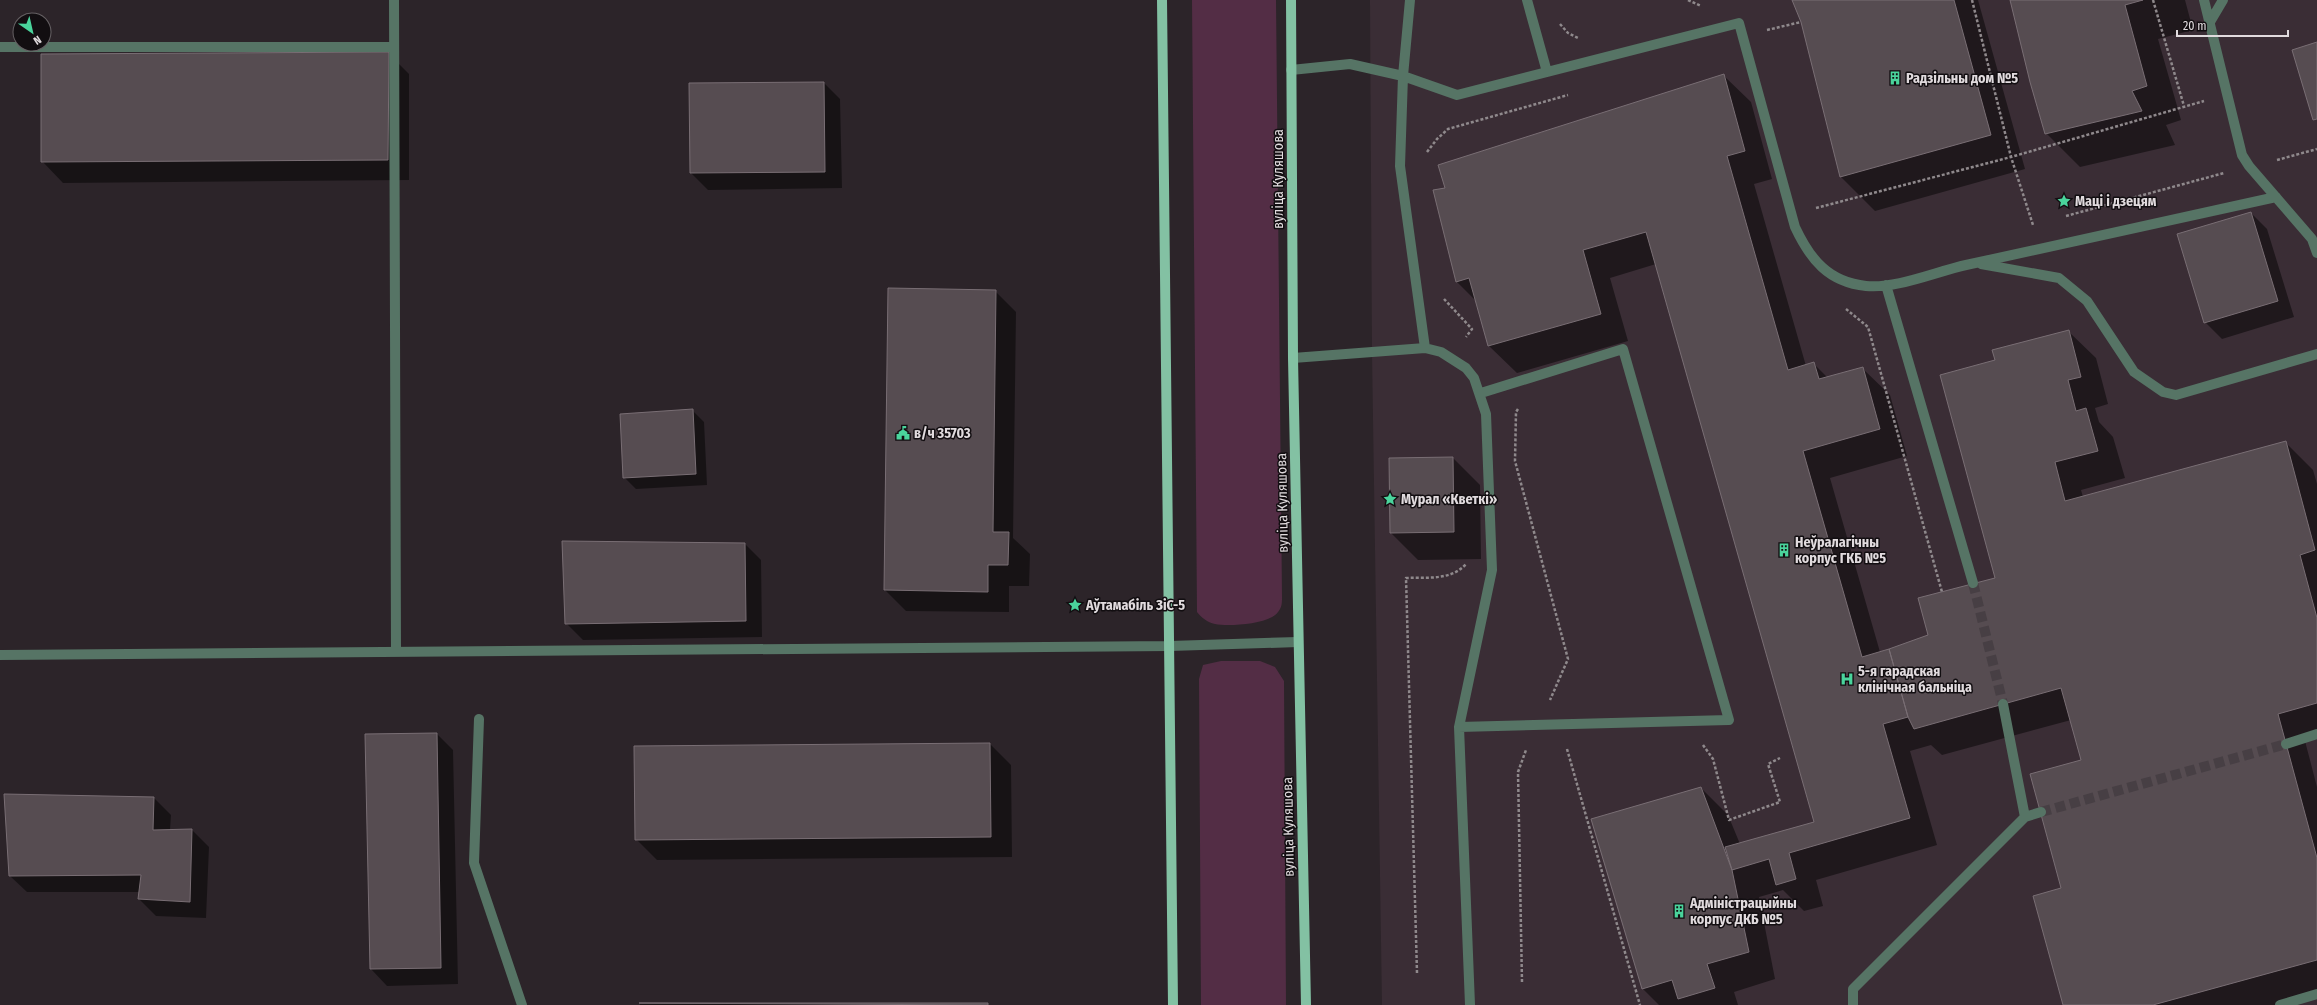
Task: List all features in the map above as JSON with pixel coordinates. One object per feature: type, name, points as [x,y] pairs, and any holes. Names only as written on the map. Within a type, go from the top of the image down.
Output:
[{"type":"main road","points":[[1162,0],[1173,1005]]},
{"type":"main road","name":"вуліца Куляшова","points":[[1291,0],[1293,358],[1306,1005]]},
{"type":"lane","points":[[394,0],[396,652]]},
{"type":"lane","points":[[1410,0],[1403,76],[1400,166],[1425,348]]},
{"type":"lane","points":[[1527,0],[1547,72]]},
{"type":"lane","points":[[2204,0],[2226,95],[2242,155],[2312,239],[2317,253]]},
{"type":"lane","points":[[2210,22],[2223,0]]},
{"type":"lane","points":[[1291,70],[1350,64],[1403,76],[1457,95],[1739,23],[1795,227],[1804,245],[1815,261],[1829,273],[1847,281],[1865,286],[1886,285],[1976,263],[2276,197]]},
{"type":"lane","points":[[0,46],[394,47]]},
{"type":"lane","points":[[1976,263],[2059,278],[2087,301],[2134,372],[2163,392],[2176,394],[2317,354]]},
{"type":"lane","points":[[1886,285],[1973,583]]},
{"type":"lane","points":[[1293,358],[1425,348],[1442,352],[1451,357],[1470,373],[1481,392],[1486,414],[1492,570],[1458,727],[1470,1005]]},
{"type":"lane","points":[[1458,727],[1729,720],[1623,349],[1481,392]]},
{"type":"lane","points":[[0,655],[1170,646],[1298,642]]},
{"type":"lane","points":[[2003,704],[2024,817]]},
{"type":"lane","points":[[479,719],[474,863],[522,1005]]},
{"type":"lane","points":[[2286,744],[2317,734]]},
{"type":"lane","points":[[1853,1005],[1853,989],[2024,817],[2041,812]]},
{"type":"lane","points":[[2280,1005],[2317,994]]},
{"type":"path","points":[[1972,0],[2011,157],[2033,224]]},
{"type":"path","points":[[2153,0],[2184,106]]},
{"type":"path","points":[[1699,11],[1706,9]]},
{"type":"path","points":[[1557,20],[1568,32],[1583,40]]},
{"type":"path","points":[[1763,31],[1801,22]]},
{"type":"path","points":[[1426,155],[1428,148],[1448,129],[1571,94]]},
{"type":"path","points":[[1811,209],[2011,157],[2226,95]]},
{"type":"path","points":[[2064,216],[2317,149]]},
{"type":"path","points":[[2026,226],[2041,222]]},
{"type":"path","points":[[1442,296],[1472,330],[1451,357]]},
{"type":"path","points":[[1841,306],[1854,314],[1868,327],[1942,592]]},
{"type":"path","points":[[1520,406],[1516,412],[1515,461],[1568,659],[1549,703],[1558,724]]},
{"type":"path","points":[[1417,973],[1406,578],[1451,575],[1460,571],[1469,561]]},
{"type":"path","points":[[1697,745],[1704,745],[1713,759],[1729,820],[1780,802],[1768,764],[1780,758]]},
{"type":"path","points":[[1522,982],[1518,772],[1527,747]]},
{"type":"path","points":[[1574,747],[1567,747],[1640,1005]]},
{"type":"shaded area","points":[[1192,0],[1276,0],[1282,601],[1281,607],[1274,616],[1258,622],[1239,625],[1215,624],[1205,620],[1197,612]]},
{"type":"shaded area","name":"5-я гарадская клінічная бальніца","points":[[1370,0],[2317,0],[2317,1005],[1382,1005],[1372,353]]},
{"type":"shaded area","points":[[1221,661],[1260,661],[1275,667],[1284,681],[1286,1005],[1201,1005],[1199,679],[1203,665]]},
{"type":"building","name":"Радзільны дом №5","points":[[1792,0],[1954,0],[1991,135],[1840,177],[1801,22]]},
{"type":"building","name":"Радзільны дом №5","points":[[2010,0],[2143,0],[2125,5],[2147,86],[2132,91],[2142,111],[2045,134],[2030,82]]},
{"type":"building","points":[[2317,42],[2317,119],[2313,120],[2292,50]]},
{"type":"building","points":[[389,52],[388,160],[41,162],[41,54]]},
{"type":"building","name":"Неўралагічны корпус ГКБ №5","points":[[1724,74],[1745,151],[1727,156],[1788,370],[1814,362],[1819,379],[1863,367],[1880,429],[1803,451],[1862,657],[1889,649],[1908,717],[1883,724],[1910,818],[1789,853],[1796,879],[1776,885],[1769,859],[1732,870],[1725,847],[1814,822],[1646,232],[1583,250],[1601,314],[1488,346],[1469,278],[1456,282],[1433,190],[1445,188],[1438,165]]},
{"type":"building","points":[[824,82],[825,172],[690,173],[689,83]]},
{"type":"building","points":[[2251,212],[2278,301],[2204,323],[2177,234]]},
{"type":"building","points":[[888,288],[996,290],[993,532],[1009,532],[1008,565],[988,565],[988,592],[884,590]]},
{"type":"building","points":[[2069,330],[2081,377],[2068,380],[2076,411],[2086,408],[2098,451],[2055,462],[2065,501],[2286,441],[2315,550],[2300,555],[2317,618],[2317,703],[2278,714],[2317,858],[2317,960],[2153,1005],[2063,1005],[2033,896],[2061,888],[2030,774],[2081,760],[2061,688],[1914,729],[1908,717],[1889,649],[1928,635],[1918,598],[1995,578],[1940,375],[1995,360],[1992,350]]},
{"type":"building","points":[[693,409],[696,474],[623,478],[620,414]]},
{"type":"building","points":[[1453,457],[1454,532],[1390,533],[1389,458]]},
{"type":"building","points":[[562,541],[745,543],[746,621],[565,624]]},
{"type":"building","points":[[437,733],[441,968],[370,969],[365,734]]},
{"type":"building","points":[[990,743],[991,837],[635,840],[634,746]]},
{"type":"building","name":"Адміністрацыйны корпус ДКБ №5","points":[[1701,787],[1732,870],[1749,952],[1707,964],[1715,988],[1678,999],[1672,980],[1642,989],[1591,819]]},
{"type":"building","points":[[4,794],[154,797],[153,830],[192,829],[190,902],[138,899],[141,875],[9,876]]},
{"type":"building","points":[[639,1003],[988,1003],[988,1005]]},
{"type":"tunnel","points":[[1973,583],[2003,704]]},
{"type":"tunnel","points":[[2041,812],[2286,744]]},
{"type":"place","name":"Радзільны дом №5","points":[[1895,78]]},
{"type":"place","name":"Маці і дзецям","points":[[2064,201]]},
{"type":"place","name":"в/ч 35703","points":[[903,433]]},
{"type":"place","name":"Мурал «Кветкі»","points":[[1390,499]]},
{"type":"place","name":"Неўралагічны корпус ГКБ №5","points":[[1784,550]]},
{"type":"place","name":"Аўтамабіль ЗіС-5","points":[[1075,605]]},
{"type":"place","name":"5-я гарадская клінічная бальніца","points":[[1847,679]]},
{"type":"place","name":"Адміністрацыйны корпус ДКБ №5","points":[[1679,911]]}]
